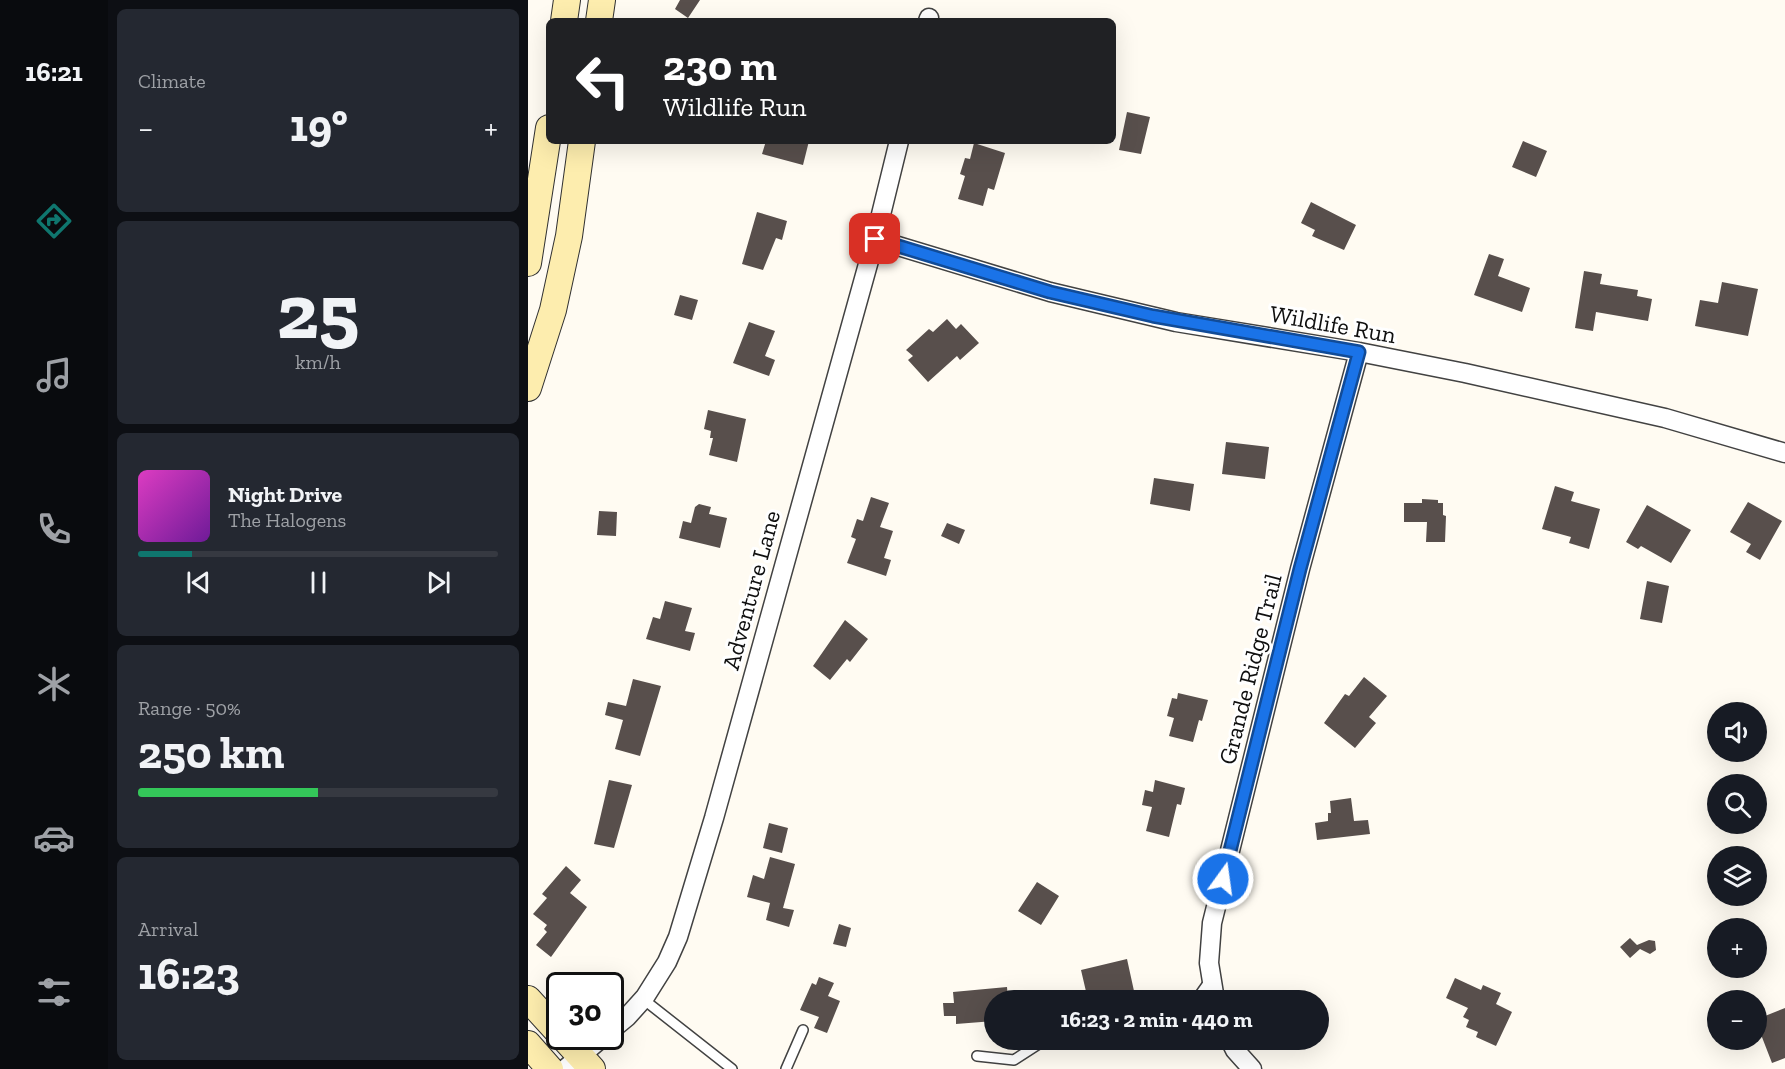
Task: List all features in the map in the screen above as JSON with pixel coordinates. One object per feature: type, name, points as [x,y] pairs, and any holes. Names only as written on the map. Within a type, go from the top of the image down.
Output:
[{"type":"street","points":[[564,18],[567,0]]},
{"type":"street","points":[[599,18],[602,0]]},
{"type":"street","points":[[528,263],[547,144]]},
{"type":"street","points":[[528,388],[553,310],[569,236],[582,144]]},
{"type":"street","name":"Adventure Lane","points":[[624,1017],[643,999],[667,962],[678,937],[714,818],[875,239],[898,144]]},
{"type":"street","name":"Wildlife Run","points":[[875,239],[1050,292],[1164,319],[1359,352],[1665,418],[1785,453]]},
{"type":"street","name":"Grande Ridge Trail","points":[[1213,990],[1209,956],[1212,923],[1300,569],[1359,352]]},
{"type":"street","points":[[528,999],[546,1019]]},
{"type":"street","points":[[528,1044],[550,1069]]},
{"type":"street","points":[[570,1050],[579,1065],[592,1050]]},
{"type":"street","points":[[1235,1050],[1252,1069]]},
{"type":"lane","points":[[1203,990],[1211,979]]},
{"type":"lane","points":[[643,999],[732,1069]]},
{"type":"lane","points":[[786,1069],[803,1030]]},
{"type":"lane","points":[[977,1056],[1014,1060],[1030,1050]]},
{"type":"building","points":[[680,0],[700,0],[688,18],[675,9]]},
{"type":"building","points":[[1127,112],[1150,117],[1141,154],[1119,150]]},
{"type":"building","points":[[1523,141],[1547,151],[1536,177],[1512,167]]},
{"type":"building","points":[[765,144],[808,144],[803,165],[762,154]]},
{"type":"building","points":[[974,144],[1005,153],[994,190],[988,188],[983,206],[958,199],[965,176],[960,174],[965,158],[970,159]]},
{"type":"building","points":[[1311,202],[1356,225],[1344,250],[1312,236],[1315,230],[1301,223]]},
{"type":"building","points":[[757,212],[787,221],[782,240],[776,238],[763,270],[742,264]]},
{"type":"building","points":[[1489,254],[1504,259],[1498,276],[1530,288],[1522,312],[1474,295]]},
{"type":"building","points":[[1584,271],[1602,274],[1600,284],[1638,290],[1637,296],[1652,299],[1648,321],[1596,312],[1593,331],[1575,328]]},
{"type":"building","points":[[1722,282],[1758,289],[1748,336],[1695,326],[1700,300],[1718,303]]},
{"type":"building","points":[[680,295],[698,300],[692,320],[674,315]]},
{"type":"building","points":[[947,319],[956,329],[961,324],[979,343],[960,360],[957,356],[928,382],[908,360],[913,356],[906,350],[929,329],[933,332]]},
{"type":"building","points":[[749,322],[775,331],[765,356],[775,360],[769,376],[733,363]]},
{"type":"building","points":[[708,410],[746,419],[737,462],[709,455],[713,438],[710,438],[711,431],[704,429]]},
{"type":"building","points":[[1226,442],[1269,447],[1265,479],[1222,474]]},
{"type":"building","points":[[1154,478],[1194,484],[1190,511],[1150,504]]},
{"type":"building","points":[[1555,486],[1574,492],[1571,501],[1600,509],[1589,549],[1569,543],[1571,537],[1542,529]]},
{"type":"building","points":[[871,497],[889,503],[880,527],[893,531],[884,558],[891,560],[886,576],[847,563],[856,539],[851,537],[857,519],[863,521]]},
{"type":"building","points":[[1422,499],[1438,500],[1438,503],[1443,503],[1443,515],[1446,516],[1445,542],[1426,542],[1427,522],[1404,522],[1404,503],[1422,503]]},
{"type":"building","points":[[1748,502],[1782,521],[1760,560],[1746,552],[1751,544],[1730,532]]},
{"type":"building","points":[[699,504],[711,507],[709,514],[727,518],[720,548],[679,538],[683,521],[691,523],[695,507]]},
{"type":"building","points":[[1647,505],[1691,530],[1671,563],[1641,546],[1638,549],[1626,542]]},
{"type":"building","points":[[599,511],[617,512],[616,536],[597,535]]},
{"type":"building","points":[[947,523],[965,530],[959,544],[941,536]]},
{"type":"building","points":[[1647,581],[1669,586],[1662,623],[1640,619]]},
{"type":"building","points":[[665,601],[692,608],[685,631],[695,633],[690,651],[646,639],[653,617],[660,619]]},
{"type":"building","points":[[845,620],[868,639],[850,662],[847,659],[830,680],[813,666]]},
{"type":"building","points":[[1364,677],[1387,696],[1369,717],[1376,723],[1355,748],[1324,723],[1345,694],[1349,696]]},
{"type":"building","points":[[633,679],[661,686],[640,756],[615,749],[623,720],[605,715],[608,702],[626,706]]},
{"type":"building","points":[[1178,693],[1208,700],[1193,742],[1169,736],[1174,718],[1167,716],[1172,698],[1177,699]]},
{"type":"building","points":[[609,780],[632,785],[614,848],[594,844]]},
{"type":"building","points":[[1155,780],[1185,788],[1181,805],[1177,804],[1169,837],[1146,831],[1152,807],[1142,805],[1145,790],[1153,792]]},
{"type":"building","points":[[1351,798],[1354,821],[1368,820],[1370,834],[1317,840],[1315,823],[1328,821],[1328,813],[1331,813],[1330,801]]},
{"type":"building","points":[[769,823],[788,828],[782,853],[763,848]]},
{"type":"building","points":[[770,857],[795,864],[783,908],[794,910],[789,927],[766,920],[770,903],[747,897],[753,875],[764,879]]},
{"type":"building","points":[[566,866],[581,880],[570,893],[587,907],[551,957],[536,945],[547,932],[544,929],[547,925],[533,914],[547,898],[542,894]]},
{"type":"building","points":[[1037,882],[1059,896],[1041,925],[1018,911]]},
{"type":"building","points":[[839,924],[851,928],[846,947],[833,944]]},
{"type":"building","points":[[1630,938],[1637,945],[1649,940],[1655,941],[1656,950],[1650,954],[1640,949],[1630,958],[1620,947]]},
{"type":"building","points":[[1127,959],[1134,990],[1086,990],[1081,970]]},
{"type":"building","points":[[819,977],[834,983],[828,996],[840,1001],[827,1033],[814,1028],[819,1017],[800,1010],[812,983],[816,985]]},
{"type":"building","points":[[1455,978],[1481,990],[1483,985],[1501,993],[1496,1004],[1512,1012],[1496,1046],[1476,1037],[1478,1032],[1466,1027],[1469,1020],[1463,1017],[1468,1008],[1446,998]]},
{"type":"building","points":[[1007,987],[1007,990],[984,990],[984,1022],[956,1024],[956,1016],[944,1016],[943,1003],[954,1003],[953,992]]},
{"type":"building","points":[[1785,1008],[1785,1058],[1772,1063],[1767,1050],[1767,1015]]},
{"type":"route","points":[[875,239],[1050,292],[1176,322],[1359,352],[1300,569],[1223,879]]}]
